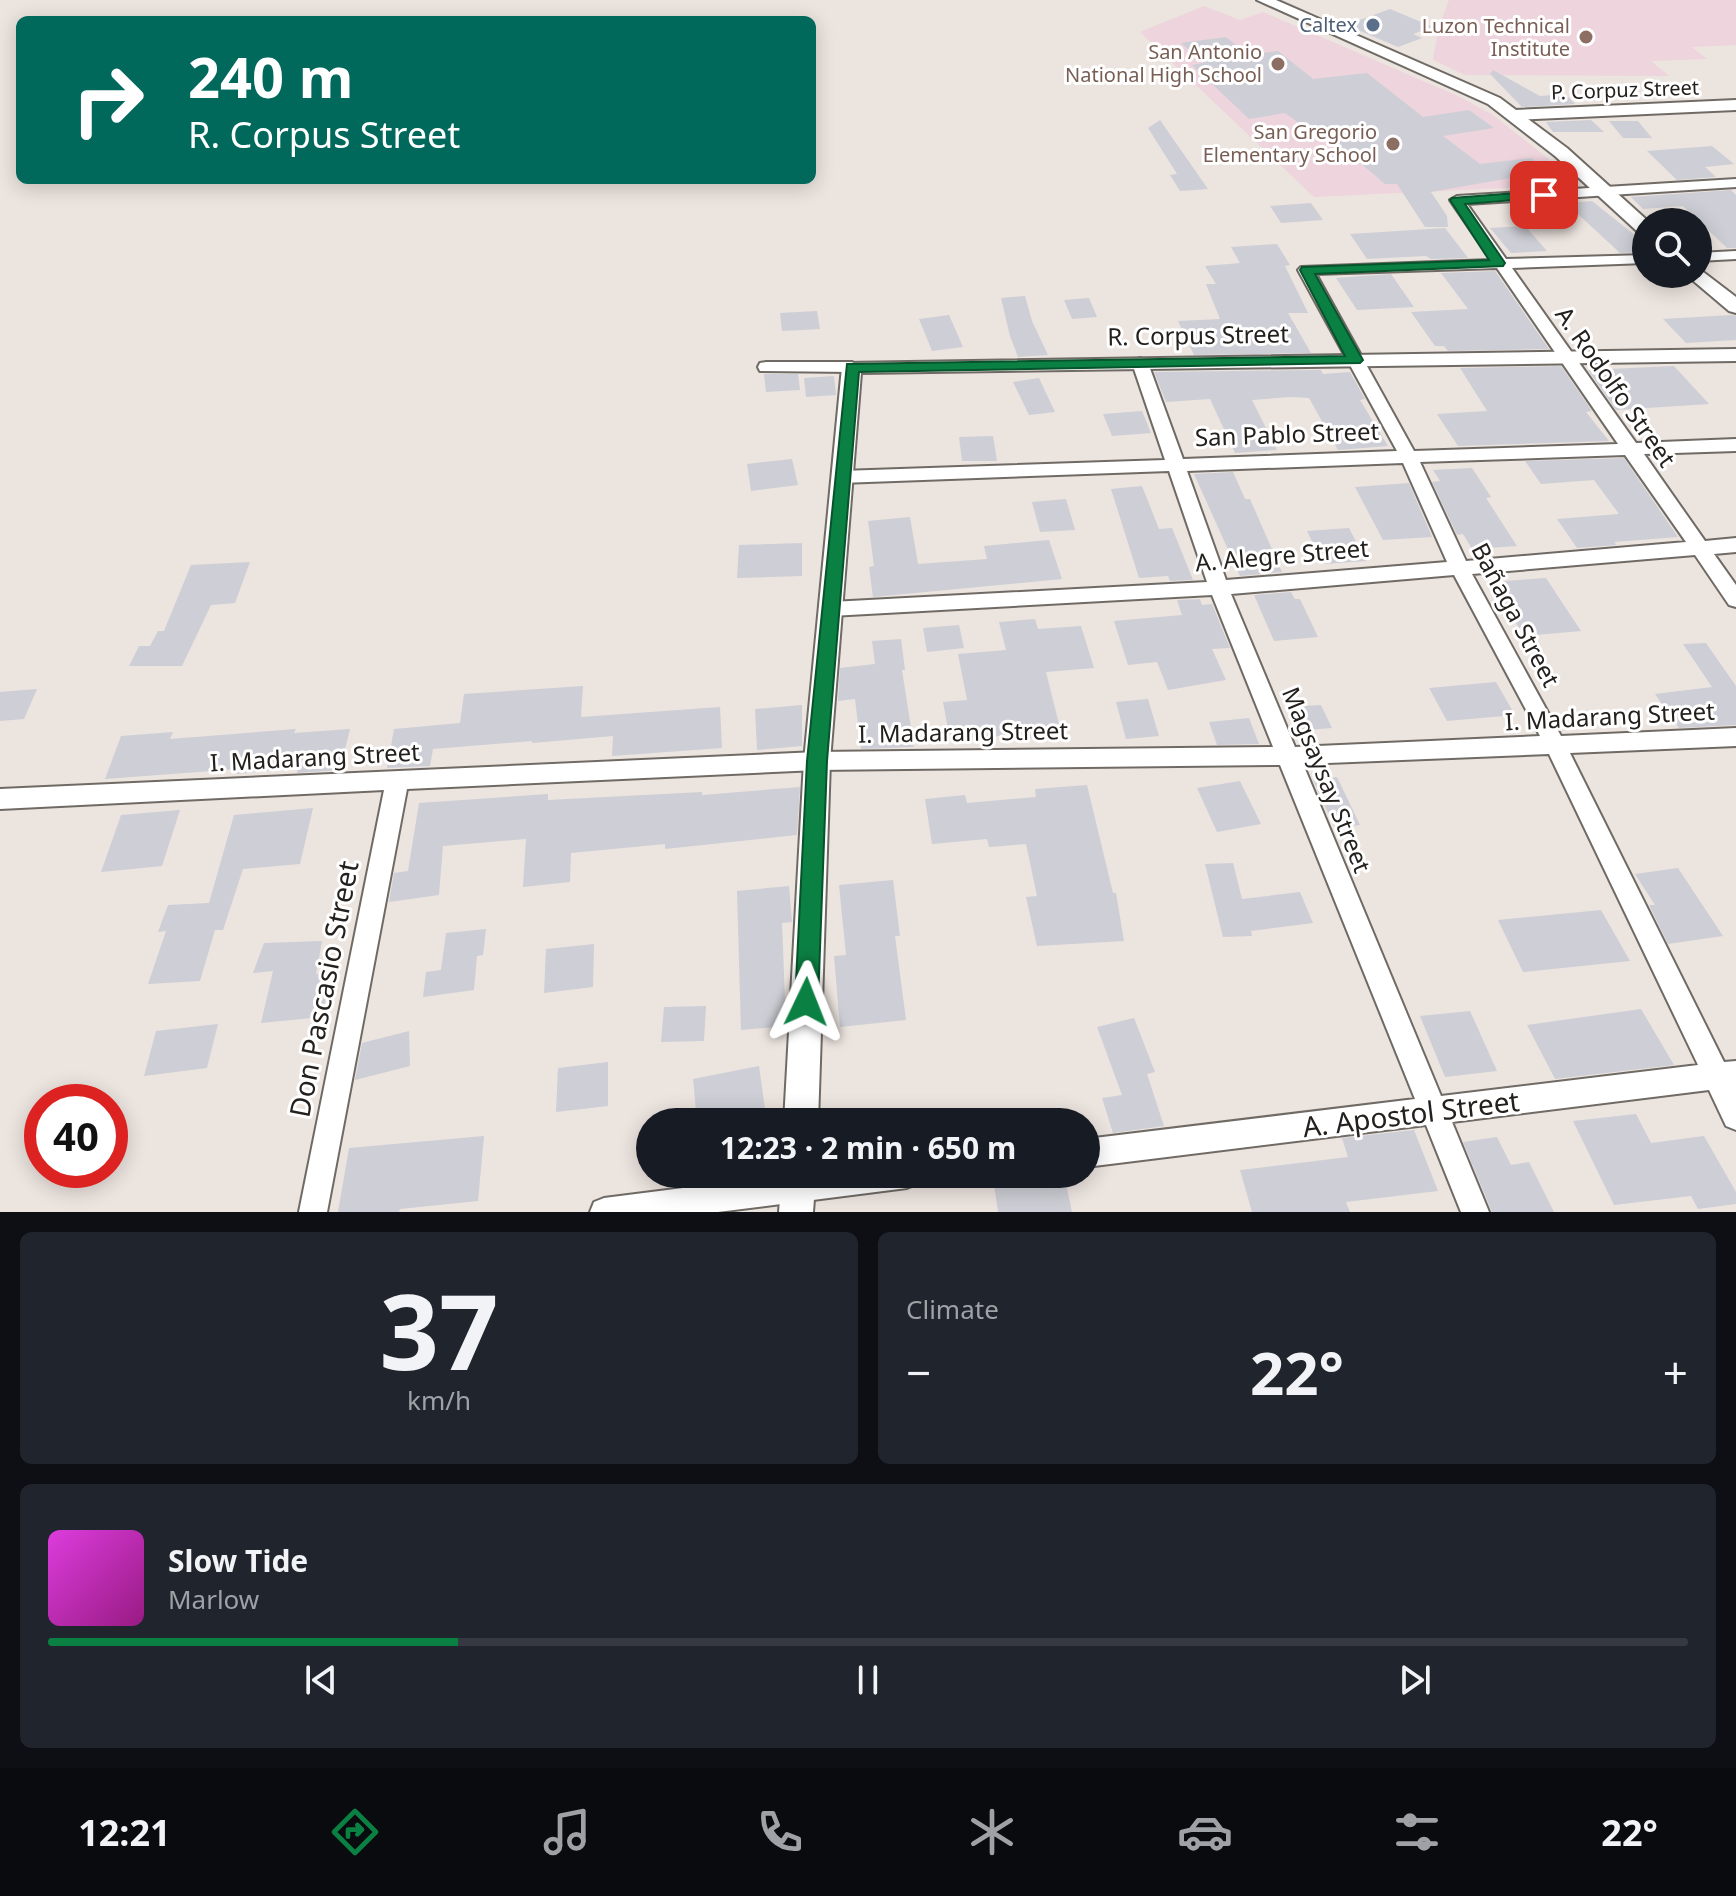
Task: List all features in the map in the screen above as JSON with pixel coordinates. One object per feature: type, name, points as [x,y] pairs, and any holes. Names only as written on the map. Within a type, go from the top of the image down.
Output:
[{"type":"main road","points":[[1264,0],[1494,101],[1515,115],[1632,217]]},
{"type":"main road","points":[[1712,287],[1736,307]]},
{"type":"street","name":"P. Corpuz Street","points":[[1515,115],[1736,105]]},
{"type":"street","points":[[1603,191],[1736,183]]},
{"type":"street","name":"A. Rodolfo Street","points":[[1603,191],[1457,200],[1498,263],[1736,600]]},
{"type":"street","points":[[1712,256],[1736,255]]},
{"type":"street","points":[[1498,263],[1632,259]]},
{"type":"street","name":"Bañaga Street","points":[[1498,263],[1306,270],[1408,455],[1459,567],[1556,746],[1726,1075],[1736,1116]]},
{"type":"street","name":"R. Corpus Street","points":[[852,367],[1736,355]]},
{"type":"street","name":"Magsaysay Street","points":[[1140,363],[1219,588],[1475,1212]]},
{"type":"street","points":[[766,367],[852,367],[817,761],[802,1108]]},
{"type":"street","name":"San Pablo Street","points":[[841,477],[1736,445]]},
{"type":"street","name":"A. Alegre Street","points":[[831,609],[1219,588],[1736,545]]},
{"type":"street","name":"I. Madarang Street","points":[[0,799],[817,761],[1288,756],[1736,737]]},
{"type":"street","name":"Don Pascasio Street","points":[[313,1212],[398,779]]},
{"type":"street","name":"A. Apostol Street","points":[[1100,1151],[1726,1075]]},
{"type":"street","points":[[604,1212],[798,1191]]},
{"type":"shaded area","name":"Luzon Technical Institute","points":[[1449,0],[1736,0],[1736,45],[1692,47],[1707,59],[1651,61],[1669,76],[1465,75],[1433,60],[1438,30]]},
{"type":"shaded area","points":[[1204,6],[1240,20],[1263,12],[1458,96],[1493,115],[1556,165],[1566,185],[1314,197],[1140,32]]},
{"type":"building","points":[[1390,9],[1433,27],[1413,34],[1422,38],[1398,47],[1346,25]]},
{"type":"building","points":[[1226,37],[1248,55],[1278,51],[1313,79],[1367,73],[1423,117],[1469,110],[1494,128],[1443,136],[1480,164],[1531,158],[1550,171],[1431,192],[1447,216],[1448,227],[1425,227],[1397,184],[1385,184],[1330,137],[1321,139],[1285,113],[1249,119],[1192,65],[1204,63],[1181,43]]},
{"type":"building","points":[[1493,70],[1540,96],[1565,94],[1575,104],[1522,107],[1490,74]]},
{"type":"building","points":[[1160,120],[1208,189],[1180,191],[1170,175],[1177,174],[1148,128]]},
{"type":"building","points":[[1591,120],[1604,132],[1553,132],[1546,122]]},
{"type":"building","points":[[1609,121],[1638,121],[1652,138],[1623,138]]},
{"type":"building","points":[[1712,146],[1734,164],[1705,167],[1716,177],[1677,180],[1647,151]]},
{"type":"building","points":[[1731,190],[1736,195],[1736,248],[1727,248],[1712,234],[1712,208],[1642,208],[1631,197]]},
{"type":"building","points":[[1592,201],[1632,233],[1632,253],[1620,253],[1566,203]]},
{"type":"building","points":[[1311,203],[1323,220],[1281,223],[1270,206]]},
{"type":"building","points":[[1525,226],[1547,251],[1511,253],[1490,228]]},
{"type":"building","points":[[1445,228],[1468,258],[1431,259],[1426,256],[1367,259],[1350,234]]},
{"type":"building","points":[[1277,244],[1290,265],[1285,266],[1308,313],[1288,313],[1311,353],[1194,355],[1178,321],[1220,319],[1206,284],[1216,284],[1205,266],[1240,263],[1231,247]]},
{"type":"building","points":[[1495,271],[1549,349],[1448,351],[1444,346],[1435,346],[1411,312],[1468,309],[1441,273]]},
{"type":"building","points":[[1391,274],[1414,307],[1357,310],[1336,278]]},
{"type":"building","points":[[1025,296],[1032,321],[1048,355],[1018,357],[1001,298]]},
{"type":"building","points":[[1089,298],[1097,317],[1072,319],[1064,300]]},
{"type":"building","points":[[817,311],[820,329],[782,331],[780,313]]},
{"type":"building","points":[[949,315],[963,347],[932,351],[919,319]]},
{"type":"building","points":[[1736,316],[1736,340],[1686,343],[1663,319]]},
{"type":"building","points":[[1561,366],[1592,411],[1586,412],[1609,441],[1458,446],[1437,414],[1487,411],[1460,368]]},
{"type":"building","points":[[1674,366],[1709,404],[1616,410],[1588,370]]},
{"type":"building","points":[[1321,370],[1323,374],[1350,372],[1365,399],[1360,400],[1388,446],[1338,450],[1309,398],[1291,397],[1252,400],[1277,450],[1235,453],[1210,399],[1166,402],[1154,372]]},
{"type":"building","points":[[764,374],[798,374],[800,390],[766,392]]},
{"type":"building","points":[[834,376],[836,395],[806,397],[804,378]]},
{"type":"building","points":[[1039,378],[1055,412],[1029,415],[1013,382]]},
{"type":"building","points":[[1142,411],[1151,433],[1112,436],[1103,414]]},
{"type":"building","points":[[993,436],[997,461],[962,461],[959,437]]},
{"type":"building","points":[[1624,458],[1678,537],[1577,548],[1557,519],[1619,514],[1594,480],[1541,484],[1525,461]]},
{"type":"building","points":[[792,459],[798,485],[751,491],[747,464]]},
{"type":"building","points":[[1472,468],[1491,497],[1486,498],[1517,546],[1472,549],[1463,534],[1457,535],[1432,482],[1440,481],[1433,470]]},
{"type":"building","points":[[1233,472],[1245,499],[1250,499],[1282,572],[1240,576],[1194,474]]},
{"type":"building","points":[[1409,483],[1432,537],[1383,540],[1355,487]]},
{"type":"building","points":[[1142,486],[1159,529],[1172,528],[1193,580],[1170,581],[1168,576],[1139,578],[1111,489]]},
{"type":"building","points":[[1066,499],[1075,530],[1040,532],[1032,502]]},
{"type":"building","points":[[910,517],[918,564],[987,559],[984,546],[1049,540],[1062,579],[873,597],[869,567],[874,566],[868,521]]},
{"type":"building","points":[[1349,528],[1366,561],[1323,564],[1307,531]]},
{"type":"building","points":[[802,543],[802,576],[737,578],[739,545]]},
{"type":"building","points":[[250,562],[235,603],[211,605],[182,666],[129,666],[139,646],[150,646],[158,631],[164,631],[191,565]]},
{"type":"building","points":[[1546,578],[1581,631],[1524,636],[1491,582]]},
{"type":"building","points":[[1291,592],[1295,599],[1300,599],[1318,637],[1274,641],[1254,595]]},
{"type":"building","points":[[1200,599],[1202,605],[1212,604],[1230,648],[1212,649],[1226,680],[1168,690],[1157,662],[1128,665],[1114,621],[1182,615],[1177,600]]},
{"type":"building","points":[[1035,619],[1038,629],[1081,626],[1094,668],[1046,672],[1062,736],[1022,739],[1021,734],[950,740],[943,702],[967,700],[958,654],[1006,650],[999,622]]},
{"type":"building","points":[[959,625],[964,648],[927,652],[923,628]]},
{"type":"building","points":[[901,639],[905,670],[902,670],[914,747],[861,749],[855,699],[838,701],[840,668],[875,664],[872,641]]},
{"type":"building","points":[[1706,643],[1736,686],[1736,725],[1679,728],[1655,694],[1712,687],[1683,644]]},
{"type":"building","points":[[1496,682],[1515,715],[1447,721],[1429,688]]},
{"type":"building","points":[[583,686],[581,717],[720,707],[722,748],[612,756],[613,736],[433,749],[430,766],[387,768],[394,729],[460,723],[464,694]]},
{"type":"building","points":[[37,689],[24,719],[0,721],[0,692]]},
{"type":"building","points":[[1148,699],[1159,736],[1126,739],[1116,702]]},
{"type":"building","points":[[802,705],[802,746],[757,750],[755,709]]},
{"type":"building","points":[[1321,705],[1332,728],[1296,731],[1286,707]]},
{"type":"building","points":[[1249,718],[1259,744],[1217,745],[1209,722]]},
{"type":"building","points":[[296,729],[294,733],[350,729],[340,770],[297,773],[298,768],[236,774],[238,769],[105,779],[121,736],[173,732],[170,739]]},
{"type":"building","points":[[1337,777],[1360,825],[1335,828],[1313,780]]},
{"type":"building","points":[[1240,781],[1261,824],[1217,832],[1197,788]]},
{"type":"building","points":[[1087,785],[1113,893],[1116,893],[1124,941],[1037,946],[1026,897],[1037,896],[1026,844],[989,847],[987,839],[932,844],[925,799],[965,795],[967,803],[1036,797],[1035,789]]},
{"type":"building","points":[[800,787],[797,835],[665,849],[665,844],[571,853],[570,882],[523,887],[526,839],[443,846],[439,895],[389,902],[394,873],[408,871],[419,803],[548,794],[548,800],[702,792],[702,795]]},
{"type":"building","points":[[313,808],[300,864],[243,869],[223,930],[215,930],[200,981],[148,984],[166,931],[158,932],[168,905],[209,903],[234,815]]},
{"type":"building","points":[[180,810],[162,866],[101,872],[121,815]]},
{"type":"building","points":[[1233,863],[1242,899],[1300,892],[1313,923],[1251,931],[1252,936],[1223,937],[1205,864]]},
{"type":"building","points":[[1678,868],[1723,936],[1668,944],[1649,905],[1655,905],[1635,874]]},
{"type":"building","points":[[893,880],[900,936],[895,936],[906,1020],[840,1027],[834,956],[846,955],[839,885]]},
{"type":"building","points":[[789,886],[792,922],[782,923],[786,1026],[741,1030],[737,891]]},
{"type":"building","points":[[1601,910],[1630,961],[1523,972],[1498,920]]},
{"type":"building","points":[[486,929],[483,955],[477,956],[474,990],[423,997],[426,972],[441,970],[446,933]]},
{"type":"building","points":[[322,941],[316,974],[331,972],[322,1017],[261,1023],[273,971],[253,973],[264,943]]},
{"type":"building","points":[[594,944],[593,987],[544,993],[546,949]]},
{"type":"building","points":[[706,1006],[704,1041],[661,1042],[664,1007]]},
{"type":"building","points":[[1641,1009],[1674,1065],[1555,1079],[1527,1025]]},
{"type":"building","points":[[1470,1011],[1497,1071],[1445,1077],[1420,1016]]},
{"type":"building","points":[[1134,1018],[1155,1072],[1147,1074],[1164,1126],[1113,1133],[1102,1098],[1122,1095],[1097,1027]]},
{"type":"building","points":[[218,1024],[207,1068],[144,1076],[156,1031]]},
{"type":"building","points":[[409,1031],[410,1066],[355,1080],[362,1043]]},
{"type":"building","points":[[608,1062],[608,1106],[556,1112],[558,1068]]},
{"type":"building","points":[[759,1066],[765,1108],[696,1108],[693,1079]]},
{"type":"building","points":[[1636,1114],[1651,1143],[1704,1136],[1736,1192],[1736,1204],[1698,1209],[1691,1196],[1614,1205],[1573,1121]]},
{"type":"building","points":[[1414,1130],[1438,1191],[1346,1202],[1350,1212],[1252,1212],[1240,1170],[1348,1157],[1342,1138]]},
{"type":"building","points":[[484,1136],[478,1201],[400,1209],[399,1212],[338,1212],[349,1148]]},
{"type":"building","points":[[1497,1137],[1511,1165],[1529,1162],[1554,1212],[1492,1212],[1463,1142]]},
{"type":"building","points":[[995,1188],[1067,1188],[1072,1212],[998,1212]]},
{"type":"place","name":"Caltex","points":[[1373,25]]},
{"type":"place","name":"Luzon Technical Institute","points":[[1586,37]]},
{"type":"place","name":"San Antonio National High School","points":[[1278,64]]},
{"type":"place","name":"San Gregorio Elementary School","points":[[1393,144]]},
{"type":"route","points":[[806,1002],[817,761],[852,367],[1355,360],[1306,270],[1498,263],[1457,200],[1544,195]]}]
